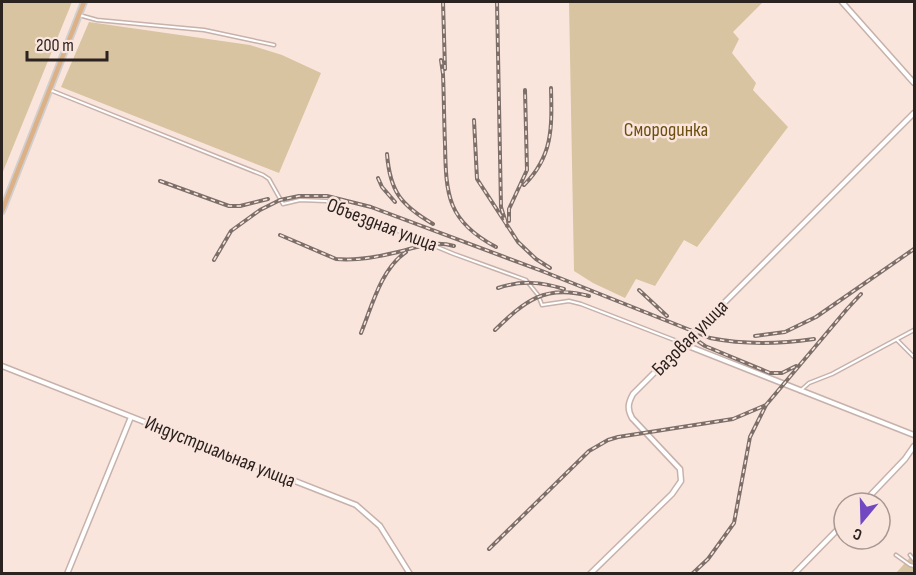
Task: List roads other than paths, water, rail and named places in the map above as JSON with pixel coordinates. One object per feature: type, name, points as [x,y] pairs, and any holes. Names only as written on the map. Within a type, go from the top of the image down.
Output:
[{"type":"main road","points":[[2,211],[84,2]]},
{"type":"street","points":[[842,2],[915,83]]},
{"type":"street","points":[[79,15],[97,20],[204,30],[274,45]]},
{"type":"street","name":"Объездная улица","points":[[50,90],[263,175],[269,178],[283,204],[300,200],[326,201],[454,254],[526,280],[538,295],[542,305],[569,301],[581,304],[683,344]]},
{"type":"street","name":"Базовая улица","points":[[590,573],[672,494],[681,481],[680,469],[632,418],[628,408],[633,394],[915,113]]},
{"type":"street","points":[[800,391],[809,383],[832,374],[915,330]]},
{"type":"street","points":[[897,340],[915,357]]},
{"type":"street","points":[[683,344],[915,435]]},
{"type":"street","name":"Индустриальная улица","points":[[2,366],[356,506],[380,526],[411,573]]},
{"type":"street","points":[[67,573],[131,417]]},
{"type":"street","points":[[874,491],[915,446]]},
{"type":"street","points":[[794,573],[832,535]]},
{"type":"street","points":[[896,555],[915,566]]},
{"type":"street","points":[[910,555],[915,560]]},
{"type":"railway","points":[[443,2],[445,69]]},
{"type":"railway","points":[[497,2],[501,207],[507,226]]},
{"type":"railway","points":[[441,60],[446,178],[452,205],[467,227],[496,247]]},
{"type":"railway","points":[[524,185],[534,174],[546,152],[551,129],[551,88]]},
{"type":"railway","points":[[509,221],[509,209],[527,170],[525,90]]},
{"type":"railway","points":[[474,120],[477,179],[518,242],[536,259],[550,268]]},
{"type":"railway","points":[[387,154],[391,178],[399,196],[405,204],[433,224]]},
{"type":"railway","points":[[378,178],[382,187],[395,202]]},
{"type":"railway","points":[[160,181],[229,206],[240,206],[268,199]]},
{"type":"railway","points":[[214,260],[231,231],[260,210],[280,200],[299,196],[327,196],[371,207],[542,271],[710,338],[762,343],[814,339]]},
{"type":"railway","points":[[280,235],[336,259],[375,257],[433,244],[454,246]]},
{"type":"railway","points":[[755,336],[785,332],[816,317],[914,249]]},
{"type":"railway","points":[[361,333],[384,278],[397,259],[406,252]]},
{"type":"railway","points":[[498,288],[531,283],[564,289]]},
{"type":"railway","points":[[639,290],[667,316]]},
{"type":"railway","points":[[495,330],[526,303],[548,294],[560,292],[589,296]]},
{"type":"railway","points":[[489,549],[589,451],[608,440],[733,419],[766,405],[861,294]]},
{"type":"railway","points":[[692,337],[705,346],[770,373],[782,373],[796,366]]},
{"type":"railway","points":[[692,574],[708,559],[734,523],[750,437],[766,405]]},
{"type":"park label","name":"Смородинка","points":[[666,130]]}]
